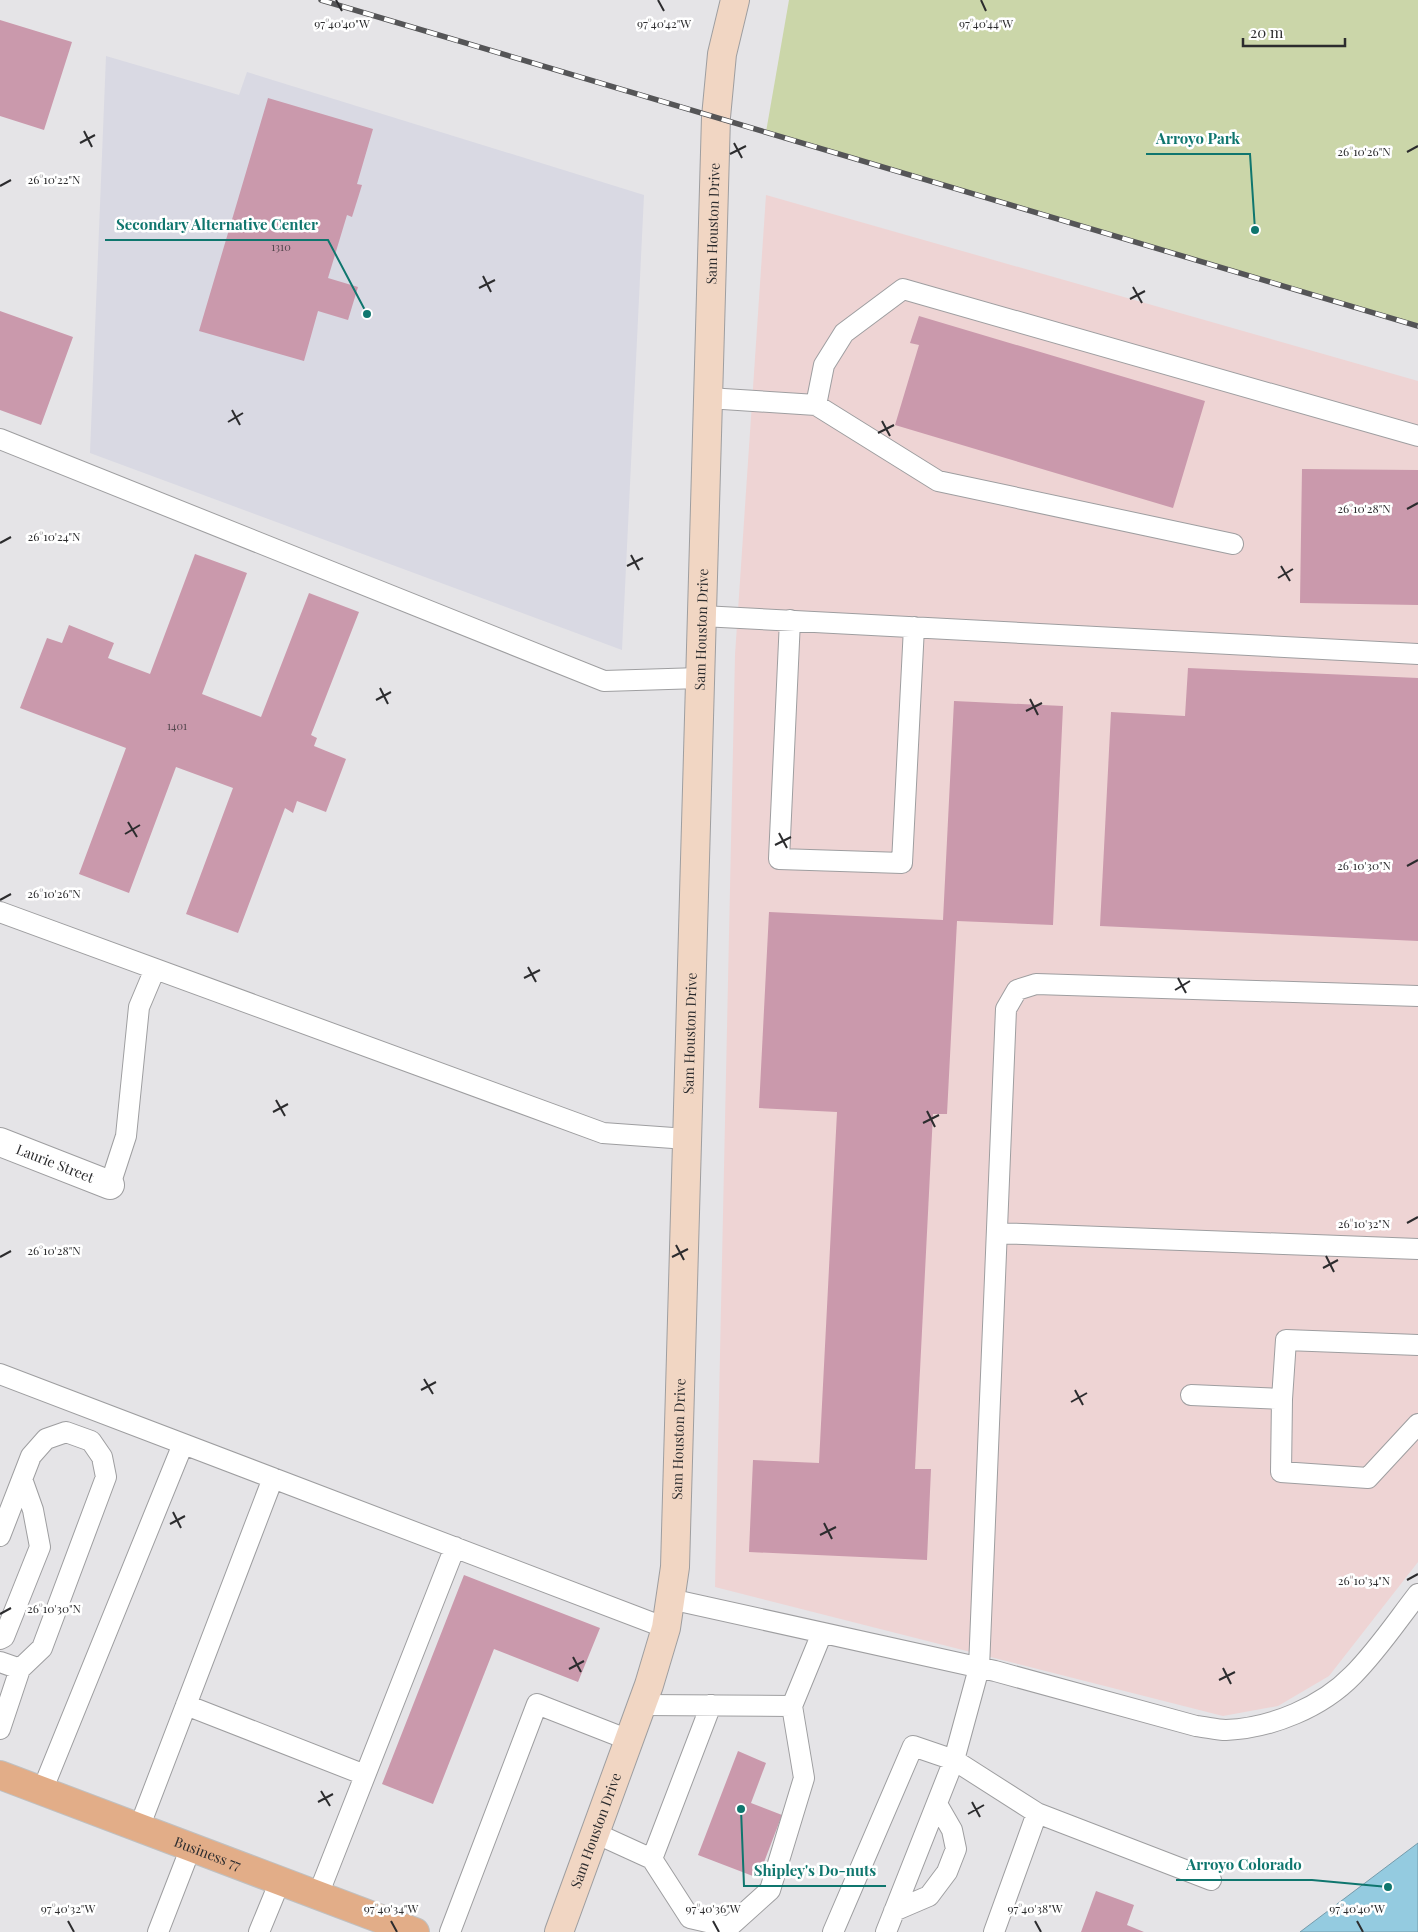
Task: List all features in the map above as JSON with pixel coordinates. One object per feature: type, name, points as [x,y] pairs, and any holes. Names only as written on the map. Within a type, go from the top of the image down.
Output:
[{"type":"main road","name":"Business 77","points":[[0,1775],[406,1930]]},
{"type":"street","name":"Sam Houston Drive","points":[[559,1932],[642,1705],[666,1628],[675,1567],[716,117],[722,54],[735,0]]},
{"type":"street","name":"Laurie Street","points":[[0,1142],[110,1184]]},
{"type":"lane","points":[[816,405],[824,365],[844,334],[903,289],[1418,436]]},
{"type":"lane","points":[[708,398],[816,405],[938,481],[1234,544]]},
{"type":"lane","points":[[0,439],[604,681],[700,678]]},
{"type":"lane","points":[[702,616],[1418,654]]},
{"type":"lane","points":[[790,620],[779,859],[902,862],[914,627]]},
{"type":"lane","points":[[0,912],[603,1133],[687,1139]]},
{"type":"lane","points":[[110,1184],[126,1136],[139,1007],[155,969]]},
{"type":"lane","points":[[886,1932],[954,1760],[979,1668],[1006,1009],[1017,990],[1036,984],[1418,996]]},
{"type":"lane","points":[[997,1233],[1418,1249]]},
{"type":"lane","points":[[1418,1345],[1286,1340],[1282,1399],[1281,1472],[1368,1478],[1418,1424]]},
{"type":"lane","points":[[0,1374],[666,1628]]},
{"type":"lane","points":[[1191,1395],[1282,1399]]},
{"type":"lane","points":[[0,1536],[30,1456],[46,1439],[66,1432],[90,1441],[102,1458],[106,1477],[42,1648],[20,1669],[0,1729]]},
{"type":"lane","points":[[42,1791],[183,1444]]},
{"type":"lane","points":[[139,1828],[273,1478]]},
{"type":"lane","points":[[0,1639],[4,1637],[40,1547],[33,1510],[22,1479]]},
{"type":"lane","points":[[318,1895],[455,1548]]},
{"type":"lane","points":[[670,1599],[979,1668],[1196,1726],[1226,1730],[1252,1726],[1299,1713],[1323,1700],[1353,1675],[1418,1594]]},
{"type":"lane","points":[[595,1833],[652,1859],[687,1925],[729,1927],[770,1890],[804,1778],[792,1706],[822,1633]]},
{"type":"lane","points":[[0,1662],[20,1669]]},
{"type":"lane","points":[[450,1932],[537,1704],[630,1740]]},
{"type":"lane","points":[[186,1705],[365,1775]]},
{"type":"lane","points":[[642,1705],[792,1706]]},
{"type":"lane","points":[[652,1859],[712,1705]]},
{"type":"lane","points":[[833,1932],[913,1746],[954,1760],[1037,1813],[1211,1880]]},
{"type":"lane","points":[[894,1911],[930,1896],[947,1872],[956,1849],[952,1830],[937,1804]]},
{"type":"lane","points":[[994,1932],[1037,1813]]},
{"type":"lane","points":[[158,1932],[191,1847]]},
{"type":"lane","points":[[259,1932],[280,1881]]},
{"type":"shaded area","points":[[106,56],[239,95],[247,72],[644,195],[622,650],[90,453]]},
{"type":"shaded area","points":[[766,195],[1418,381],[1418,1562],[1329,1676],[1278,1706],[1223,1716],[715,1587],[735,655]]},
{"type":"green space","points":[[789,0],[1418,0],[1418,328],[766,132]]},
{"type":"water","points":[[1418,1843],[1418,1932],[1300,1932]]},
{"type":"building","points":[[0,20],[72,42],[44,130],[0,116]]},
{"type":"building","points":[[268,98],[373,129],[357,184],[362,185],[352,217],[347,215],[328,278],[358,287],[348,320],[318,311],[304,361],[199,331]]},
{"type":"building","points":[[0,311],[73,337],[41,425],[0,410]]},
{"type":"building","points":[[919,316],[1205,401],[1173,508],[895,425],[919,345],[910,343]]},
{"type":"building","points":[[1302,469],[1418,470],[1418,605],[1300,603]]},
{"type":"building","points":[[195,554],[247,573],[202,694],[261,717],[309,593],[359,612],[311,735],[317,738],[314,746],[346,759],[326,812],[297,801],[293,813],[285,808],[238,933],[186,914],[233,788],[176,767],[129,893],[79,874],[126,748],[20,708],[47,638],[62,643],[69,625],[114,643],[108,658],[150,674]]},
{"type":"building","points":[[1188,668],[1418,678],[1418,941],[1100,926],[1111,712],[1185,716]]},
{"type":"building","points":[[954,701],[1063,706],[1053,925],[957,921],[947,1114],[933,1114],[915,1469],[931,1469],[927,1560],[749,1552],[753,1460],[819,1463],[837,1112],[759,1108],[769,912],[943,920]]},
{"type":"building","points":[[464,1575],[600,1628],[578,1682],[494,1649],[433,1804],[382,1784]]},
{"type":"building","points":[[738,1751],[766,1763],[751,1803],[782,1815],[758,1878],[698,1855]]},
{"type":"building","points":[[1096,1891],[1134,1905],[1127,1925],[1144,1932],[1081,1932]]},
{"type":"railway","points":[[321,0],[1418,326]]},
{"type":"place","name":"Arroyo Park","points":[[1255,230]]},
{"type":"place","name":"Secondary Alternative Center","points":[[367,314]]},
{"type":"place","name":"Shipley's Do-nuts","points":[[741,1809]]},
{"type":"place","name":"Arroyo Colorado","points":[[1388,1887]]}]
